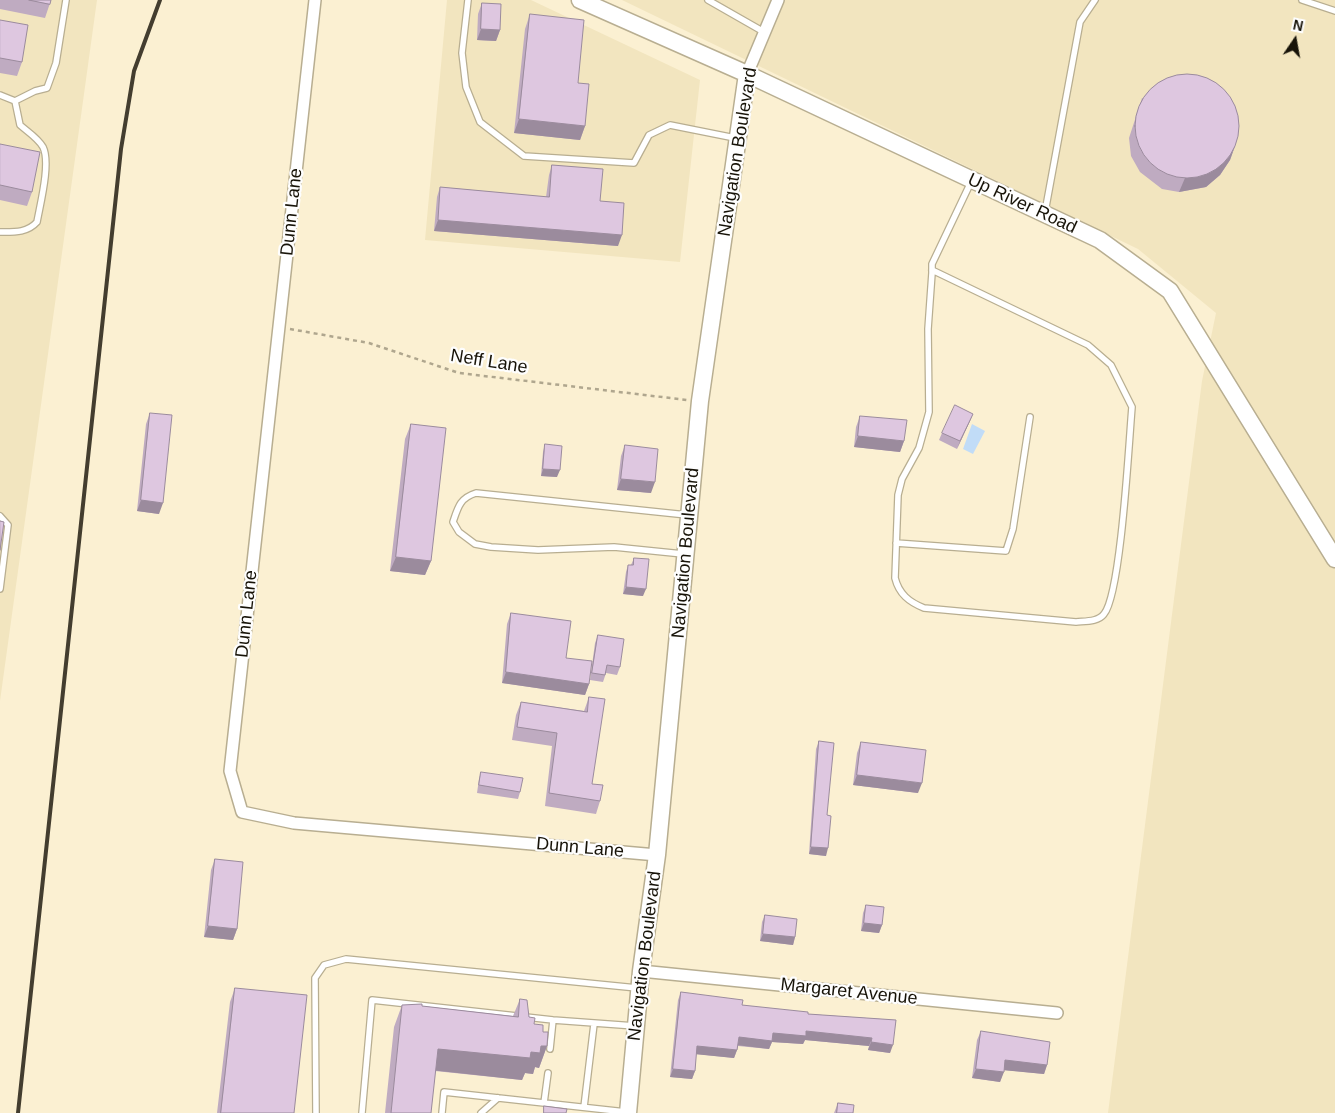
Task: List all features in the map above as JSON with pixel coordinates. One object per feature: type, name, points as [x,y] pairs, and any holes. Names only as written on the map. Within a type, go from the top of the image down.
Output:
[{"type":"street","name":"Dunn Lane","points":[[315,0],[230,771],[242,812],[294,823],[658,855]]},
{"type":"street","name":"Up River Road","points":[[580,0],[747,74],[1100,240],[1170,291],[1335,559]]},
{"type":"street","name":"Navigation Boulevard","points":[[628,1112],[641,971],[658,855],[700,401],[747,74],[778,0]]},
{"type":"street","name":"Margaret Avenue","points":[[641,971],[1056,1013]]},
{"type":"lane","points":[[0,96],[15,101],[35,91],[47,88],[56,62],[66,0]]},
{"type":"lane","points":[[468,0],[462,53],[466,87],[480,122],[524,156],[634,163],[649,135],[670,124],[738,138]]},
{"type":"lane","points":[[708,0],[764,32]]},
{"type":"lane","points":[[1044,214],[1080,22],[1095,0]]},
{"type":"lane","points":[[1302,0],[1335,11]]},
{"type":"lane","points":[[0,232],[17,232],[31,228],[37,222],[45,170],[44,149],[36,138],[20,125],[15,101]]},
{"type":"lane","points":[[932,270],[1088,346],[1110,365],[1132,407],[1118,565],[1111,599],[1104,614],[1093,620],[1076,622],[947,611],[914,604],[897,588],[895,578],[898,495],[902,479],[919,448],[929,412],[928,329],[932,270],[939,246],[972,180]]},
{"type":"lane","points":[[896,543],[1006,551],[1013,529],[1030,417]]},
{"type":"lane","points":[[686,555],[614,547],[538,550],[492,547],[475,544],[459,532],[453,522],[458,505],[465,496],[491,492],[689,515]]},
{"type":"lane","points":[[0,516],[8,525],[0,589]]},
{"type":"lane","points":[[316,1113],[316,978],[324,965],[346,959],[640,988]]},
{"type":"lane","points":[[362,1113],[372,1000],[552,1020],[635,1026]]},
{"type":"lane","points":[[550,1049],[552,1020]]},
{"type":"lane","points":[[584,1107],[594,1024]]},
{"type":"lane","points":[[544,1103],[548,1073]]},
{"type":"lane","points":[[442,1113],[444,1092],[628,1112]]},
{"type":"lane","points":[[481,1113],[498,1098]]},
{"type":"path","name":"Neff Lane","points":[[279,326],[369,343],[459,374],[700,401]]},
{"type":"shaded area","points":[[0,0],[97,0],[0,701]]},
{"type":"shaded area","points":[[447,0],[531,0],[700,80],[680,262],[425,240]]},
{"type":"shaded area","points":[[622,0],[1335,0],[1335,1113],[1108,1113],[1202,381],[1216,313],[1138,249]]},
{"type":"water","points":[[972,424],[985,431],[973,454],[963,449]]},
{"type":"building","points":[[29,0],[51,0],[50,4]]},
{"type":"building","points":[[482,3],[501,4],[500,30],[481,29]]},
{"type":"building","points":[[530,14],[584,20],[578,83],[589,84],[585,126],[519,119]]},
{"type":"building","points":[[0,20],[28,25],[22,62],[0,58]]},
{"type":"building","points":[[1187,74],[1207,78],[1216,83],[1230,97],[1235,106],[1239,126],[1235,146],[1230,155],[1216,169],[1207,174],[1187,178],[1167,174],[1158,169],[1144,155],[1139,146],[1135,126],[1139,106],[1144,97],[1158,83],[1167,78]]},
{"type":"building","points":[[0,144],[40,152],[32,192],[0,185]]},
{"type":"building","points":[[552,165],[603,169],[600,201],[624,203],[622,235],[438,220],[440,187],[549,197]]},
{"type":"building","points":[[955,405],[973,414],[960,441],[942,433]]},
{"type":"building","points":[[150,413],[172,415],[163,503],[141,500]]},
{"type":"building","points":[[860,416],[907,420],[904,441],[858,436]]},
{"type":"building","points":[[411,424],[446,428],[431,561],[396,557]]},
{"type":"building","points":[[545,444],[562,446],[560,470],[543,469]]},
{"type":"building","points":[[625,445],[658,449],[655,482],[621,479]]},
{"type":"building","points":[[0,521],[4,522],[0,550]]},
{"type":"building","points":[[634,558],[649,559],[646,589],[626,587],[628,565],[633,565]]},
{"type":"building","points":[[511,613],[571,621],[566,658],[592,661],[589,684],[506,672]]},
{"type":"building","points":[[598,635],[624,639],[620,667],[607,665],[605,675],[592,673]]},
{"type":"building","points":[[589,697],[605,699],[592,784],[603,785],[600,801],[549,793],[557,733],[517,727],[521,702],[587,712]]},
{"type":"building","points":[[819,741],[834,743],[827,815],[831,816],[828,848],[811,847]]},
{"type":"building","points":[[861,742],[926,750],[922,783],[857,775]]},
{"type":"building","points":[[481,772],[523,778],[520,792],[479,785]]},
{"type":"building","points":[[215,859],[243,862],[237,929],[208,926]]},
{"type":"building","points":[[866,905],[884,907],[882,925],[864,923]]},
{"type":"building","points":[[765,915],[797,919],[795,937],[763,934]]},
{"type":"building","points":[[235,988],[307,995],[294,1113],[221,1113]]},
{"type":"building","points":[[681,992],[743,1000],[742,1005],[808,1012],[808,1014],[896,1020],[893,1045],[871,1042],[872,1038],[806,1031],[806,1036],[773,1033],[772,1041],[739,1037],[737,1050],[697,1046],[695,1071],[673,1069]]},
{"type":"building","points":[[520,999],[527,1000],[529,1017],[535,1018],[534,1024],[543,1025],[543,1032],[548,1032],[547,1046],[541,1046],[540,1053],[531,1052],[530,1058],[438,1049],[431,1113],[391,1113],[402,1005],[422,1004],[422,1006],[518,1017]]},
{"type":"building","points":[[981,1031],[1050,1042],[1047,1065],[1005,1060],[1004,1072],[976,1069]]},
{"type":"building","points":[[838,1103],[854,1105],[853,1113],[837,1113]]},
{"type":"building","points":[[544,1106],[567,1109],[566,1113],[544,1113]]},
{"type":"railway","points":[[18,1113],[121,149],[134,71],[160,0]]}]
